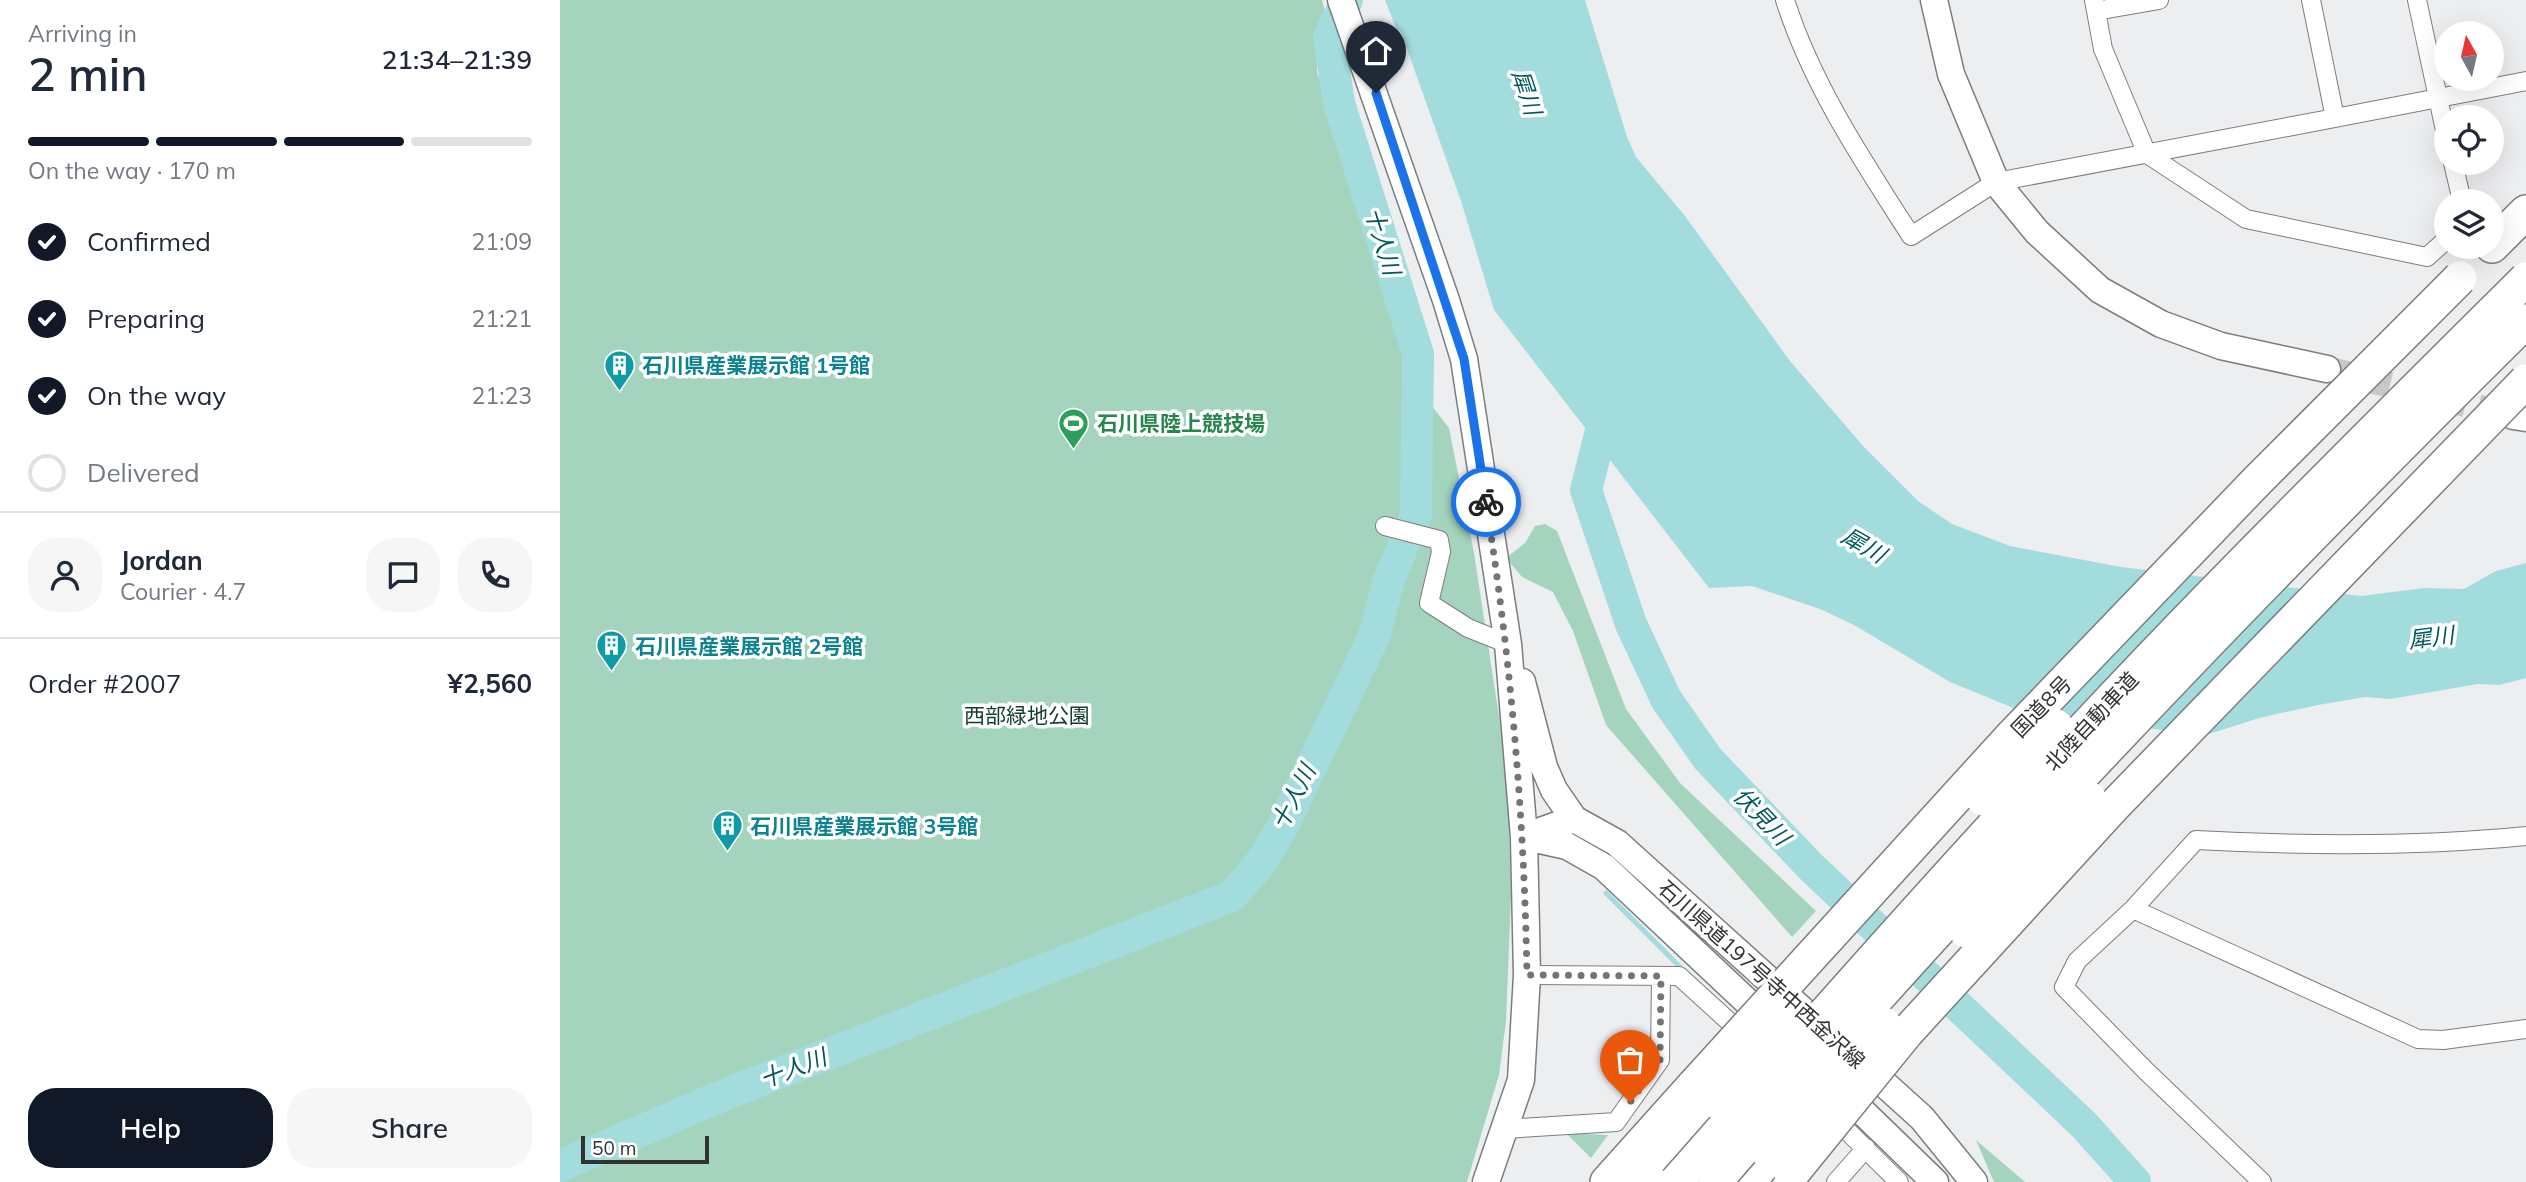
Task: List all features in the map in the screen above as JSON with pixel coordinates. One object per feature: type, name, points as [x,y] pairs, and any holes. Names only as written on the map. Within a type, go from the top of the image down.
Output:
[{"type":"highway","name":"国道8号","points":[[2504,234],[2526,212]]},
{"type":"highway","name":"国道8号","points":[[1607,1182],[1703,1093],[2009,739],[2257,481],[2479,259]]},
{"type":"highway","name":"北陸自動車道","points":[[1715,1182],[1868,1005],[2036,821],[2216,632],[2414,411],[2526,279]]},
{"type":"highway","name":"北陸自動車道","points":[[1676,1182],[1848,985],[2016,800],[2192,614],[2414,411],[2526,321]]},
{"type":"highway","points":[[1749,1182],[1782,1171],[2112,808],[2526,381]]},
{"type":"highway","points":[[1642,1182],[1703,1093],[1990,793],[2162,622],[2338,456],[2414,411]]},
{"type":"highway","points":[[1782,1171],[1951,947],[2278,591],[2414,411]]},
{"type":"main road","points":[[1342,0],[1367,67],[1464,359],[1508,644],[1524,837],[1527,975],[1521,1080],[1486,1182]]},
{"type":"main road","points":[[1934,0],[1951,74],[1996,182],[2037,232],[2100,290],[2161,324],[2221,346],[2327,369]]},
{"type":"main road","points":[[1508,644],[1527,694],[1544,767],[1554,790],[1574,819],[1524,837]]},
{"type":"main road","name":"石川県道197号寺中西金沢線","points":[[1574,819],[1617,843],[1912,1109],[1957,1157],[1974,1182]]},
{"type":"main road","name":"石川県道197号寺中西金沢線","points":[[1524,837],[1567,846],[1604,867],[1935,1182]]},
{"type":"street","points":[[1785,0],[1793,24],[1847,136],[1911,236],[1996,182],[2526,81]]},
{"type":"street","points":[[2159,0],[2095,6],[2103,49],[2147,154],[2246,219],[2427,257],[2434,251]]},
{"type":"street","points":[[2311,0],[2335,118]]},
{"type":"street","points":[[2417,0],[2440,105]]},
{"type":"street","points":[[1385,526],[1439,540],[1441,552],[1429,603],[1468,628],[1508,644]]},
{"type":"street","points":[[2262,1182],[2145,1070],[2064,987],[2077,961],[2133,909],[2196,840],[2297,846],[2474,841],[2526,836]]},
{"type":"street","points":[[2133,909],[2418,1039],[2443,1040],[2526,1030]]},
{"type":"street","points":[[1527,975],[1679,976],[1866,1148],[1899,1182]]},
{"type":"street","points":[[1504,1129],[1616,1122],[1660,1060],[1661,976]]},
{"type":"street","points":[[1836,1182],[1866,1148]]},
{"type":"green space","name":"西部緑地公園","points":[[560,0],[1322,0],[1326,16],[1317,51],[1317,73],[1357,182],[1395,312],[1408,375],[1449,428],[1474,553],[1508,775],[1511,896],[1506,1021],[1499,1075],[1467,1182],[560,1182]]},
{"type":"green space","points":[[1545,524],[1557,531],[1626,709],[1680,783],[1816,911],[1792,937],[1606,725],[1573,631],[1553,592],[1522,577],[1506,558],[1525,543],[1535,526]]},
{"type":"green space","points":[[1566,1133],[1608,1135],[1591,1158]]},
{"type":"green space","points":[[1976,1140],[2025,1182],[1994,1182]]},
{"type":"water","name":"犀川","points":[[1385,0],[1585,0],[1627,137],[1636,157],[1685,216],[1790,361],[1864,447],[1918,501],[1952,524],[2010,546],[2121,567],[2361,596],[2424,588],[2464,589],[2496,571],[2526,563],[2526,678],[2499,685],[2478,684],[2390,699],[2365,697],[2318,705],[2259,718],[2203,736],[2016,709],[1950,682],[1854,625],[1820,609],[1752,586],[1709,588],[1494,310],[1461,201],[1401,32],[1396,28]]},
{"type":"waterway","name":"十人川","points":[[560,1166],[726,1094],[1232,896],[1259,865],[1282,828],[1374,636],[1389,580],[1416,514],[1418,354],[1339,103],[1329,37],[1347,0]]},
{"type":"waterway","name":"伏見川","points":[[1608,403],[1586,490],[1631,624],[1666,699],[1708,759],[1811,867],[2084,1125],[2135,1182]]},
{"type":"waterway","points":[[1606,893],[1683,970]]},
{"type":"tunnel","points":[[2327,369],[2512,416]]},
{"type":"way so far","points":[[1486,502],[1508,644],[1520,782],[1527,975],[1661,976],[1660,1060],[1630,1102]]},
{"type":"place","name":"石川県産業展示館 1号館","points":[[619,392]]},
{"type":"place","name":"石川県陸上競技場","points":[[1074,450]]},
{"type":"place","name":"石川県産業展示館 2号館","points":[[612,673]]},
{"type":"place","name":"石川県産業展示館 3号館","points":[[727,853]]},
{"type":"route","points":[[1376,93],[1464,359],[1486,502]]}]
